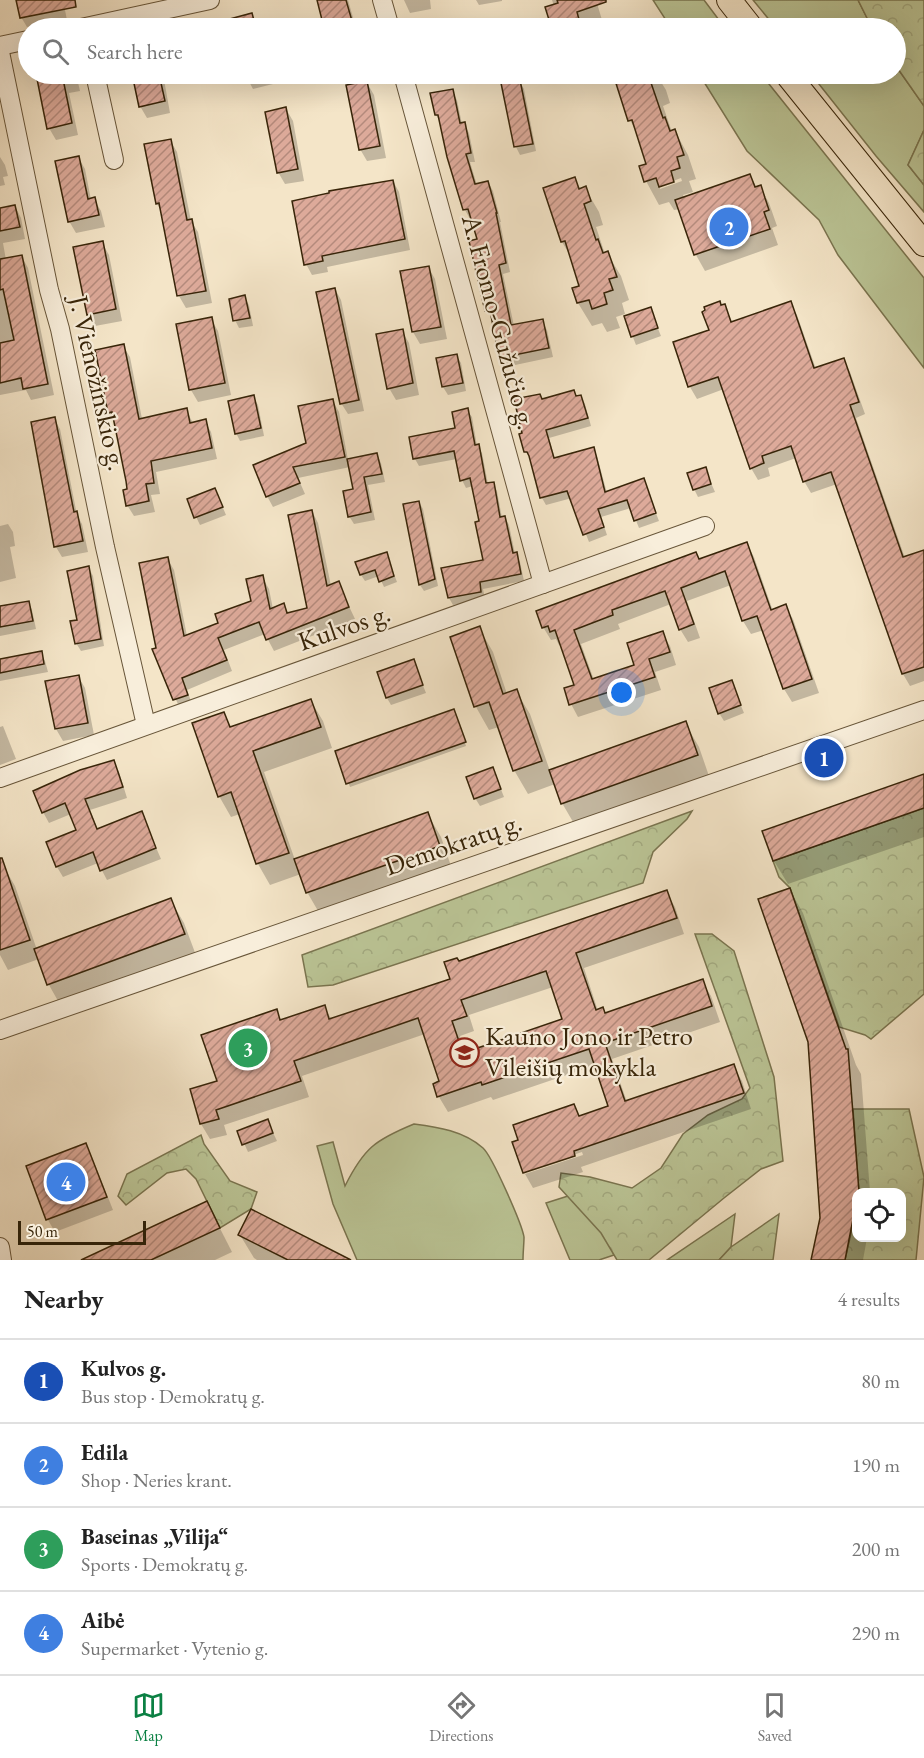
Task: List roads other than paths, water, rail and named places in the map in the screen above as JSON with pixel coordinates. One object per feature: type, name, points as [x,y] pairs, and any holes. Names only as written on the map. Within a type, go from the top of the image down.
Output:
[{"type":"main road","points":[[729,0],[743,18]]},
{"type":"main road","points":[[795,84],[924,244]]},
{"type":"street","points":[[129,18],[210,0]]},
{"type":"street","points":[[382,0],[387,18]]},
{"type":"street","points":[[0,46],[18,42]]},
{"type":"street","name":"J. Vienožinskio g.","points":[[0,52],[49,290],[60,329],[105,547],[146,725]]},
{"type":"street","points":[[97,84],[114,160]]},
{"type":"street","name":"A. Fromo-Gužučio g.","points":[[406,84],[543,584]]},
{"type":"street","name":"Kulvos g.","points":[[0,778],[705,526]]},
{"type":"street","name":"Demokratų g.","points":[[0,1030],[924,710]]},
{"type":"street","points":[[0,1247],[2,1260]]},
{"type":"place","name":"Edila","points":[[729,227]]},
{"type":"place","name":"Kulvos g.","points":[[824,758]]},
{"type":"place","name":"Baseinas „Vilija“","points":[[248,1048]]},
{"type":"place","name":"Kauno Jono ir Petro Vileišių mokykla","points":[[464,1052]]},
{"type":"place","name":"Aibė","points":[[66,1182]]}]
